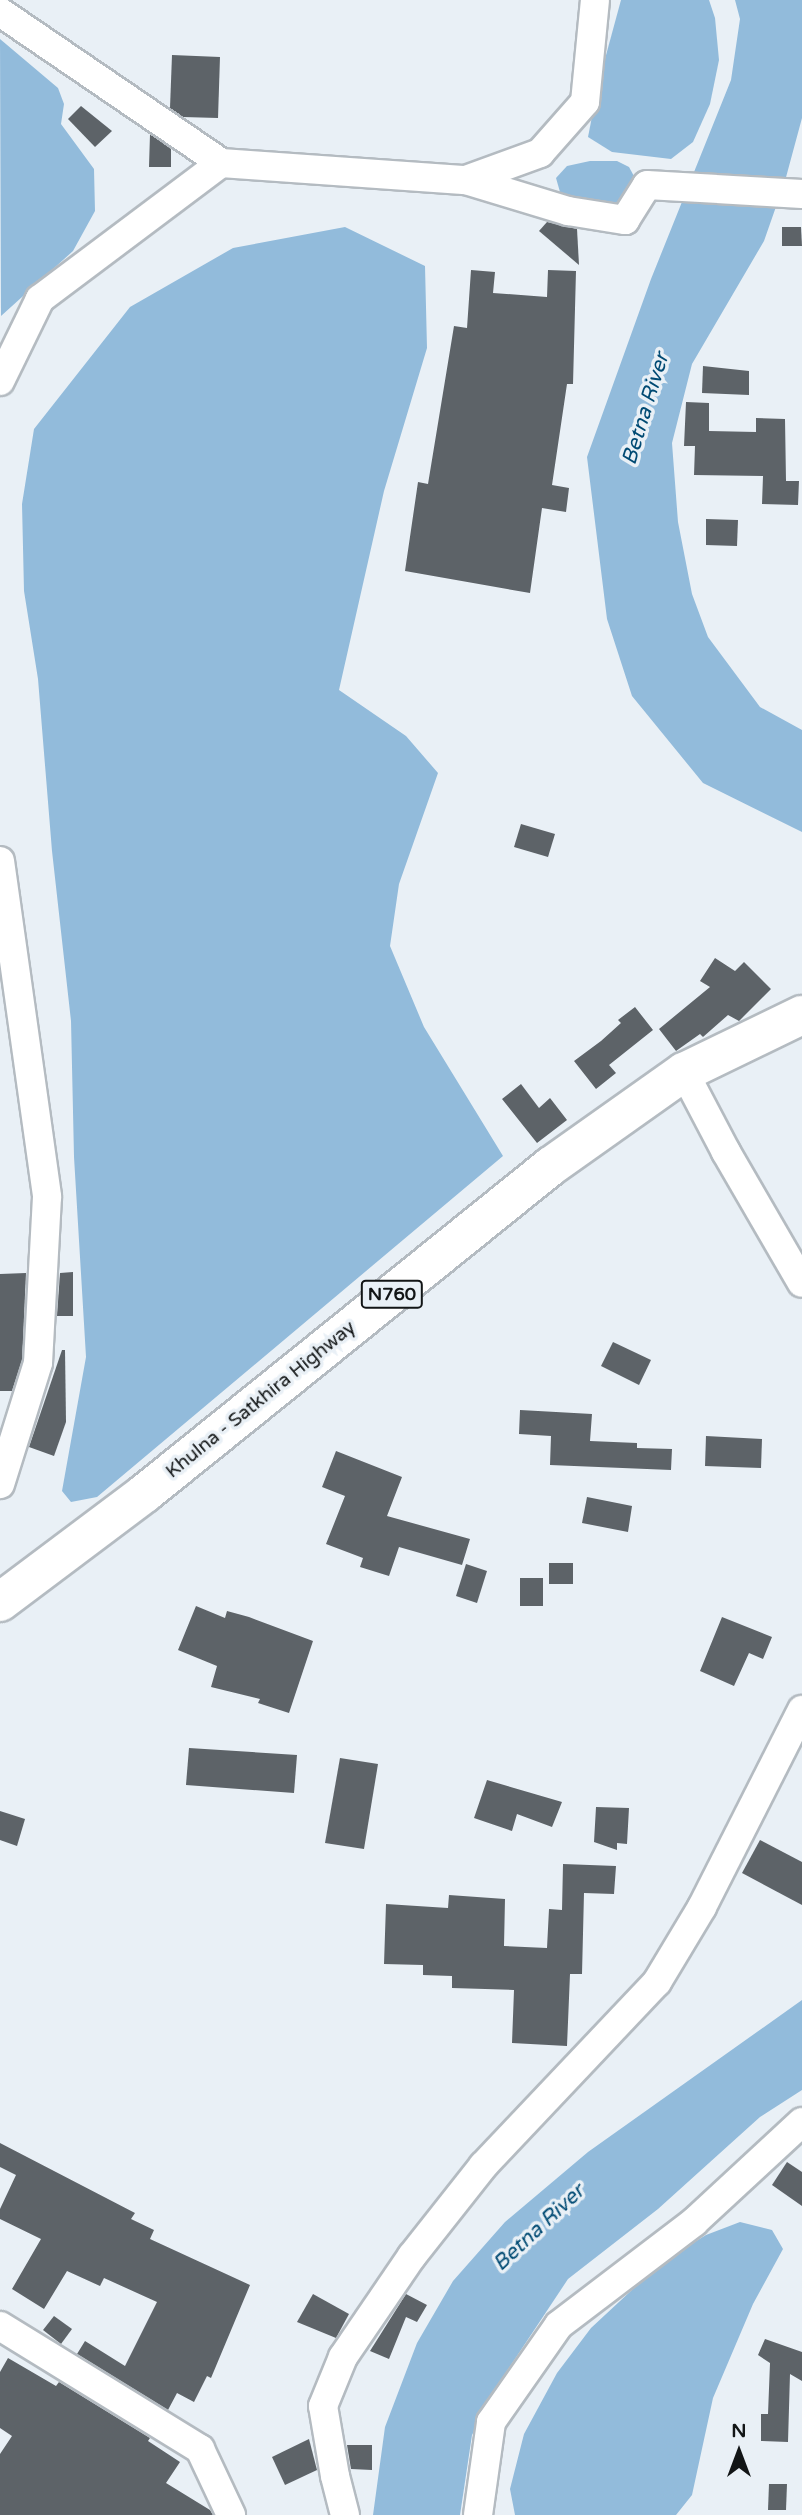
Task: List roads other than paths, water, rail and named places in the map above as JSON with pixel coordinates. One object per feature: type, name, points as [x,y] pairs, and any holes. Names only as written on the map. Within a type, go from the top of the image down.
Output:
[{"type":"highway","name":"Khulna - Satkhira Highway","points":[[0,1602],[145,1493],[551,1166],[684,1072],[802,1015]]},
{"type":"street","points":[[466,180],[540,153],[585,102],[595,0]]},
{"type":"street","points":[[0,12],[221,163],[466,180],[568,211],[625,220],[647,185],[802,194]]},
{"type":"street","points":[[0,381],[40,299],[221,163]]},
{"type":"street","points":[[0,861],[47,1197],[38,1363],[0,1485]]},
{"type":"street","points":[[684,1072],[726,1153],[802,1283]]},
{"type":"street","points":[[345,2515],[323,2406],[343,2357],[412,2256],[483,2166],[657,1982],[702,1907],[802,1710]]},
{"type":"street","points":[[478,2515],[491,2422],[559,2325],[694,2222],[802,2122]]},
{"type":"street","points":[[0,2326],[200,2449],[230,2515]]},
{"type":"water","points":[[621,0],[709,0],[715,18],[719,60],[710,104],[693,142],[671,159],[612,152],[588,137],[599,81]]},
{"type":"water","name":"Betna River","points":[[735,0],[802,0],[802,118],[785,181],[764,241],[692,364],[672,443],[678,522],[692,594],[708,637],[760,707],[802,730],[802,832],[703,783],[632,696],[607,619],[587,457],[651,279],[731,80],[740,19]]},
{"type":"water","points":[[0,39],[58,88],[64,104],[61,124],[94,169],[95,211],[73,251],[1,316]]},
{"type":"water","points":[[590,161],[617,161],[629,167],[635,178],[626,204],[601,212],[562,199],[556,178],[567,166]]},
{"type":"water","points":[[345,227],[425,266],[427,348],[384,491],[339,690],[406,736],[438,773],[399,884],[390,946],[424,1027],[503,1156],[97,1497],[71,1502],[62,1491],[86,1357],[74,1157],[71,1021],[52,851],[38,679],[24,591],[22,504],[34,429],[130,307],[233,248]]},
{"type":"water","name":"Betna River","points":[[802,2000],[802,2090],[760,2117],[658,2209],[568,2279],[505,2374],[472,2435],[460,2515],[373,2515],[385,2427],[417,2343],[453,2281],[505,2222],[588,2152]]},
{"type":"water","points":[[740,2222],[772,2230],[783,2249],[753,2304],[713,2398],[692,2495],[676,2515],[515,2515],[510,2489],[524,2434],[557,2373],[591,2328],[662,2262],[706,2235]]}]
